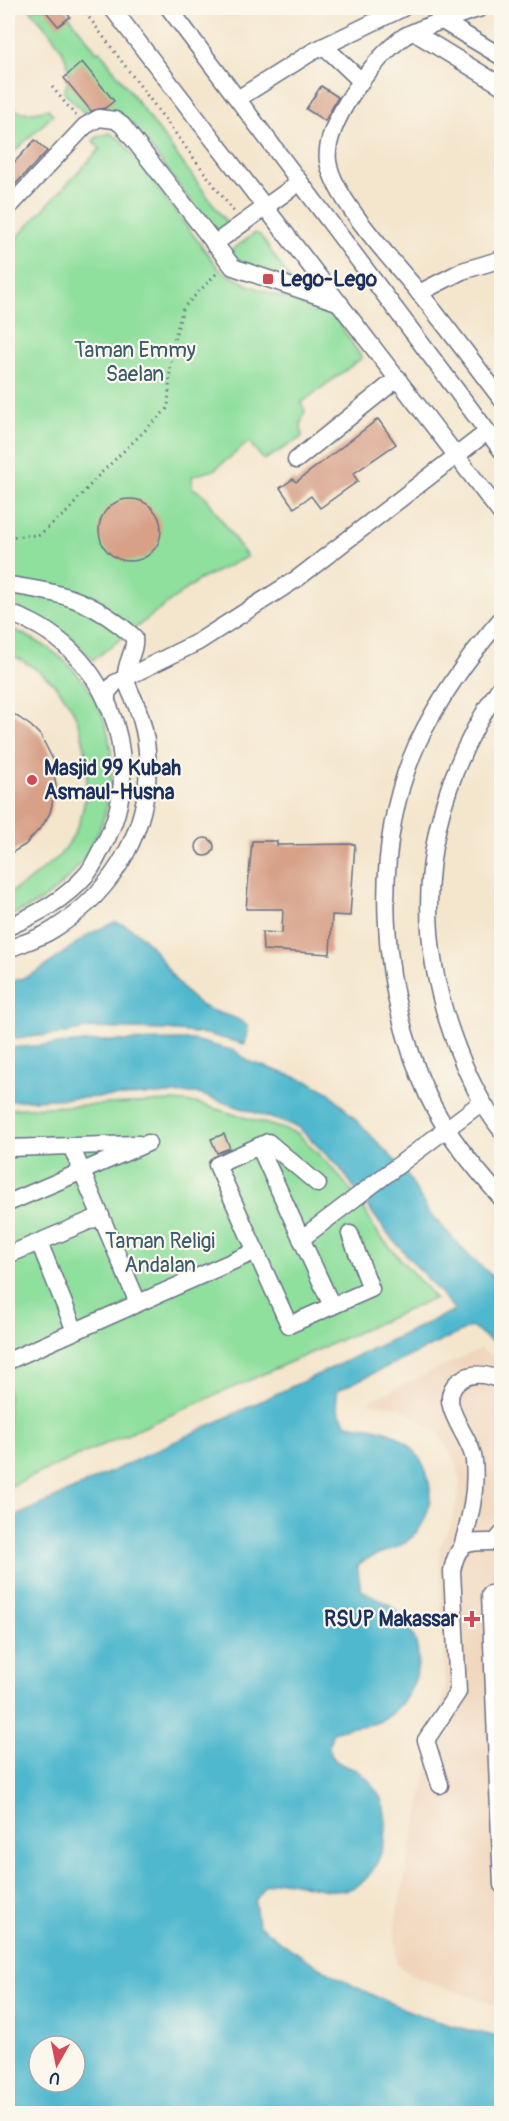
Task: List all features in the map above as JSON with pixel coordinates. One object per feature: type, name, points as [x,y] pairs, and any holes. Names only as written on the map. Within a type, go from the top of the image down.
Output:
[{"type":"street","points":[[112,8],[501,515]]},
{"type":"street","points":[[169,8],[239,98],[501,451]]},
{"type":"street","points":[[239,98],[324,46],[403,8]]},
{"type":"street","points":[[482,8],[405,36],[360,80],[329,137],[328,161],[335,184],[391,263],[420,293],[501,400]]},
{"type":"street","points":[[444,22],[501,57]]},
{"type":"street","points":[[414,33],[501,86]]},
{"type":"street","points":[[324,46],[360,80]]},
{"type":"street","points":[[8,208],[85,126],[99,118],[115,120],[122,125],[232,267],[340,303]]},
{"type":"street","points":[[214,244],[300,182]]},
{"type":"street","points":[[420,293],[462,271],[501,259]]},
{"type":"street","points":[[296,460],[398,378]]},
{"type":"street","points":[[8,927],[49,908],[88,873],[113,828],[123,777],[118,725],[98,682],[198,642],[298,578],[487,432]]},
{"type":"street","points":[[8,585],[32,588],[91,604],[134,637],[136,646],[115,677],[107,693],[107,702]]},
{"type":"street","points":[[8,949],[53,931],[95,899],[120,865],[138,826],[147,784],[147,750],[115,677],[17,612],[16,602],[21,594],[32,588]]},
{"type":"street","points":[[8,613],[25,618]]},
{"type":"street","points":[[501,618],[472,653],[442,696],[418,744],[402,792],[388,866],[386,927],[402,1022],[429,1096],[446,1128],[473,1166],[501,1199]]},
{"type":"street","points":[[501,684],[480,716],[452,775],[436,830],[429,890],[431,954],[441,1004],[459,1056],[482,1102],[501,1131]]},
{"type":"street","points":[[301,1239],[414,1151],[482,1102]]},
{"type":"street","points":[[318,1184],[268,1142],[217,1165],[289,1324],[371,1289],[350,1234]]},
{"type":"street","points":[[8,1148],[148,1143],[8,1203]]},
{"type":"street","points":[[70,1146],[138,1303]]},
{"type":"street","points":[[259,1146],[332,1306]]},
{"type":"street","points":[[8,1255],[101,1216]]},
{"type":"street","points":[[39,1242],[75,1331]]},
{"type":"street","points":[[8,1361],[256,1251]]},
{"type":"street","points":[[462,1547],[474,1493],[474,1458],[470,1443],[451,1409],[449,1398],[457,1383],[466,1376],[476,1374],[501,1382]]},
{"type":"street","points":[[440,1785],[426,1740],[458,1692],[452,1571],[457,1552],[462,1547],[475,1540],[495,1542],[501,1534]]},
{"type":"street","points":[[490,1593],[501,1885]]},
{"type":"path","points":[[82,8],[234,212]]},
{"type":"path","points":[[52,87],[85,126]]},
{"type":"path","points":[[8,537],[39,535],[68,511],[97,477],[168,408],[171,351],[183,308],[220,270],[232,267]]},
{"type":"shaded area","name":"RSUP Makassar","points":[[480,1349],[501,1361],[501,2007],[417,1978],[396,1965],[395,1923],[445,1690],[439,1548],[451,1526],[460,1485],[456,1464],[439,1433],[399,1407],[367,1402]]},
{"type":"green space","points":[[29,8],[63,8],[97,52],[100,51],[230,227],[216,233],[212,230],[132,123],[125,118],[90,119],[64,92],[68,80],[65,57],[53,36]]},
{"type":"green space","points":[[9,106],[23,112],[48,109],[53,115],[13,153],[8,148]]},
{"type":"green space","name":"Taman Emmy Saelan","points":[[110,133],[121,140],[220,270],[248,285],[334,316],[362,358],[301,403],[305,410],[301,423],[302,437],[264,460],[249,442],[214,470],[192,476],[192,487],[206,497],[247,557],[199,580],[93,660],[71,636],[8,602],[8,247],[100,149],[93,141],[97,137]]},
{"type":"green space","points":[[255,233],[260,235],[290,279],[236,261],[231,255],[232,250]]},
{"type":"green space","points":[[8,627],[58,656],[73,669],[96,701],[109,736],[112,773],[106,810],[92,844],[71,875],[43,899],[8,916],[8,893],[23,885],[59,856],[71,840],[79,822],[87,782],[83,741],[70,705],[58,688],[42,674],[8,653]]},
{"type":"green space","name":"Taman Religi Andalan","points":[[172,1101],[196,1103],[297,1133],[335,1171],[360,1202],[379,1235],[435,1298],[8,1487],[8,1109]]},
{"type":"water","points":[[115,922],[137,932],[153,949],[182,988],[202,1006],[243,1022],[248,1027],[245,1044],[206,1034],[167,1030],[91,1028],[60,1034],[8,1039],[8,982],[39,970],[85,937]]},
{"type":"water","points":[[193,1040],[235,1051],[248,1061],[310,1082],[330,1093],[405,1171],[428,1211],[471,1258],[501,1283],[501,1348],[471,1327],[338,1390],[336,1400],[338,1408],[347,1424],[379,1429],[403,1440],[415,1451],[428,1479],[430,1495],[428,1510],[422,1525],[405,1543],[370,1557],[357,1565],[361,1590],[392,1607],[410,1628],[416,1643],[417,1672],[412,1687],[393,1712],[380,1721],[338,1731],[332,1734],[330,1740],[330,1751],[335,1760],[359,1772],[370,1782],[379,1794],[384,1808],[386,1822],[382,1850],[369,1875],[360,1884],[338,1891],[282,1881],[264,1886],[255,1902],[258,1924],[295,1952],[336,1976],[379,1998],[422,2016],[451,2026],[501,2038],[501,2113],[8,2113],[8,1520],[455,1310],[387,1233],[340,1168],[298,1127],[196,1093],[8,1101],[8,1048],[100,1041]]},
{"type":"building","points":[[43,8],[63,8],[70,17],[58,26]]},
{"type":"building","points":[[82,62],[114,101],[105,108],[91,111],[64,78]]},
{"type":"building","points":[[321,86],[338,97],[325,121],[306,109]]},
{"type":"building","points":[[35,140],[47,151],[8,192],[8,169]]},
{"type":"building","points":[[378,419],[396,444],[353,474],[358,481],[320,508],[311,496],[294,508],[280,488],[293,479],[296,482]]},
{"type":"building","points":[[124,499],[136,499],[152,508],[159,518],[161,530],[159,542],[152,552],[136,561],[124,561],[113,556],[104,547],[99,536],[99,524],[104,513],[113,504]]},
{"type":"building","name":"Masjid 99 Kubah Asmaul-Husna","points":[[8,710],[41,736],[53,760],[56,787],[50,813],[43,825],[25,845],[8,855]]},
{"type":"building","points":[[201,838],[209,838],[214,843],[212,854],[201,856],[196,851],[196,843]]},
{"type":"building","points":[[252,841],[277,841],[277,845],[355,844],[350,916],[332,915],[330,954],[263,950],[262,932],[282,933],[283,909],[246,909]]},
{"type":"building","points":[[224,1134],[230,1148],[217,1153],[211,1139]]},
{"type":"place","name":"Lego-Lego","points":[[268,279]]},
{"type":"place","name":"Masjid 99 Kubah Asmaul-Husna","points":[[32,780]]},
{"type":"place","name":"RSUP Makassar","points":[[472,1619]]}]
